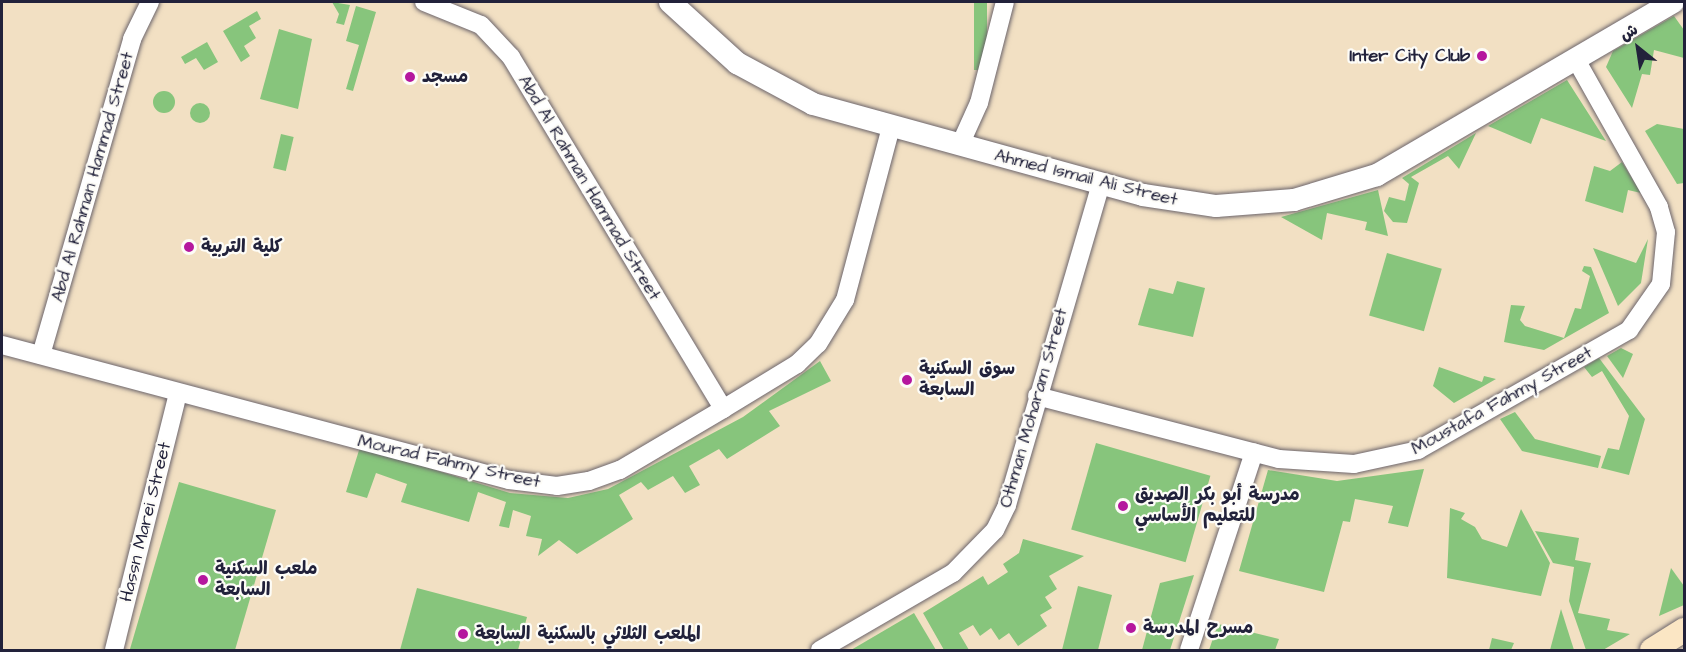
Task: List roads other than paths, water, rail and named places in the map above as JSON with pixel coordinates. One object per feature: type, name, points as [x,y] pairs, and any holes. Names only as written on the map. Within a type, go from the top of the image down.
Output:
[{"type":"street","name":"Abd Al Rahman Hammad Street","points":[[41,355],[132,39],[150,2]]},
{"type":"street","name":"Abd Al Rahman Hammad Street","points":[[424,2],[481,25],[511,57],[723,409]]},
{"type":"street","name":"Ahmed Ismail Ali Street","points":[[670,2],[717,48],[762,79],[813,104],[1101,184],[1216,206],[1322,194],[1377,175],[1673,2]]},
{"type":"street","points":[[960,145],[979,103],[1005,2]]},
{"type":"street","name":"Moustafa Fahmy Street","points":[[1037,396],[1254,452],[1335,465],[1418,450],[1641,318],[1665,271],[1663,220],[1575,58]]},
{"type":"street","name":"Mourad Fahmy Street","points":[[2,345],[178,393],[541,486],[605,476],[797,364],[834,323],[891,127]]},
{"type":"street","name":"Othman Moharam Street","points":[[820,651],[953,573],[978,552],[1007,505],[1037,396],[1101,184]]},
{"type":"street","name":"Hassn Marei Street","points":[[114,651],[178,393]]},
{"type":"street","points":[[1190,651],[1254,452]]},
{"type":"place","name":"Inter City Club","points":[[1482,56]]},
{"type":"place","name":"مسجد","points":[[410,77]]},
{"type":"place","name":"كلية التربية","points":[[189,247]]},
{"type":"place","name":"سوق السكنية السابعة","points":[[907,380]]},
{"type":"place","name":"مدرسة أبو بكر الصديق للتعليم الأساسي","points":[[1123,506]]},
{"type":"place","name":"ملعب السكنية السابعة","points":[[203,580]]},
{"type":"place","name":"مسرح المدرسة","points":[[1131,628]]},
{"type":"place","name":"الملعب الثلاثي بالسكنية السابعة","points":[[463,634]]}]
